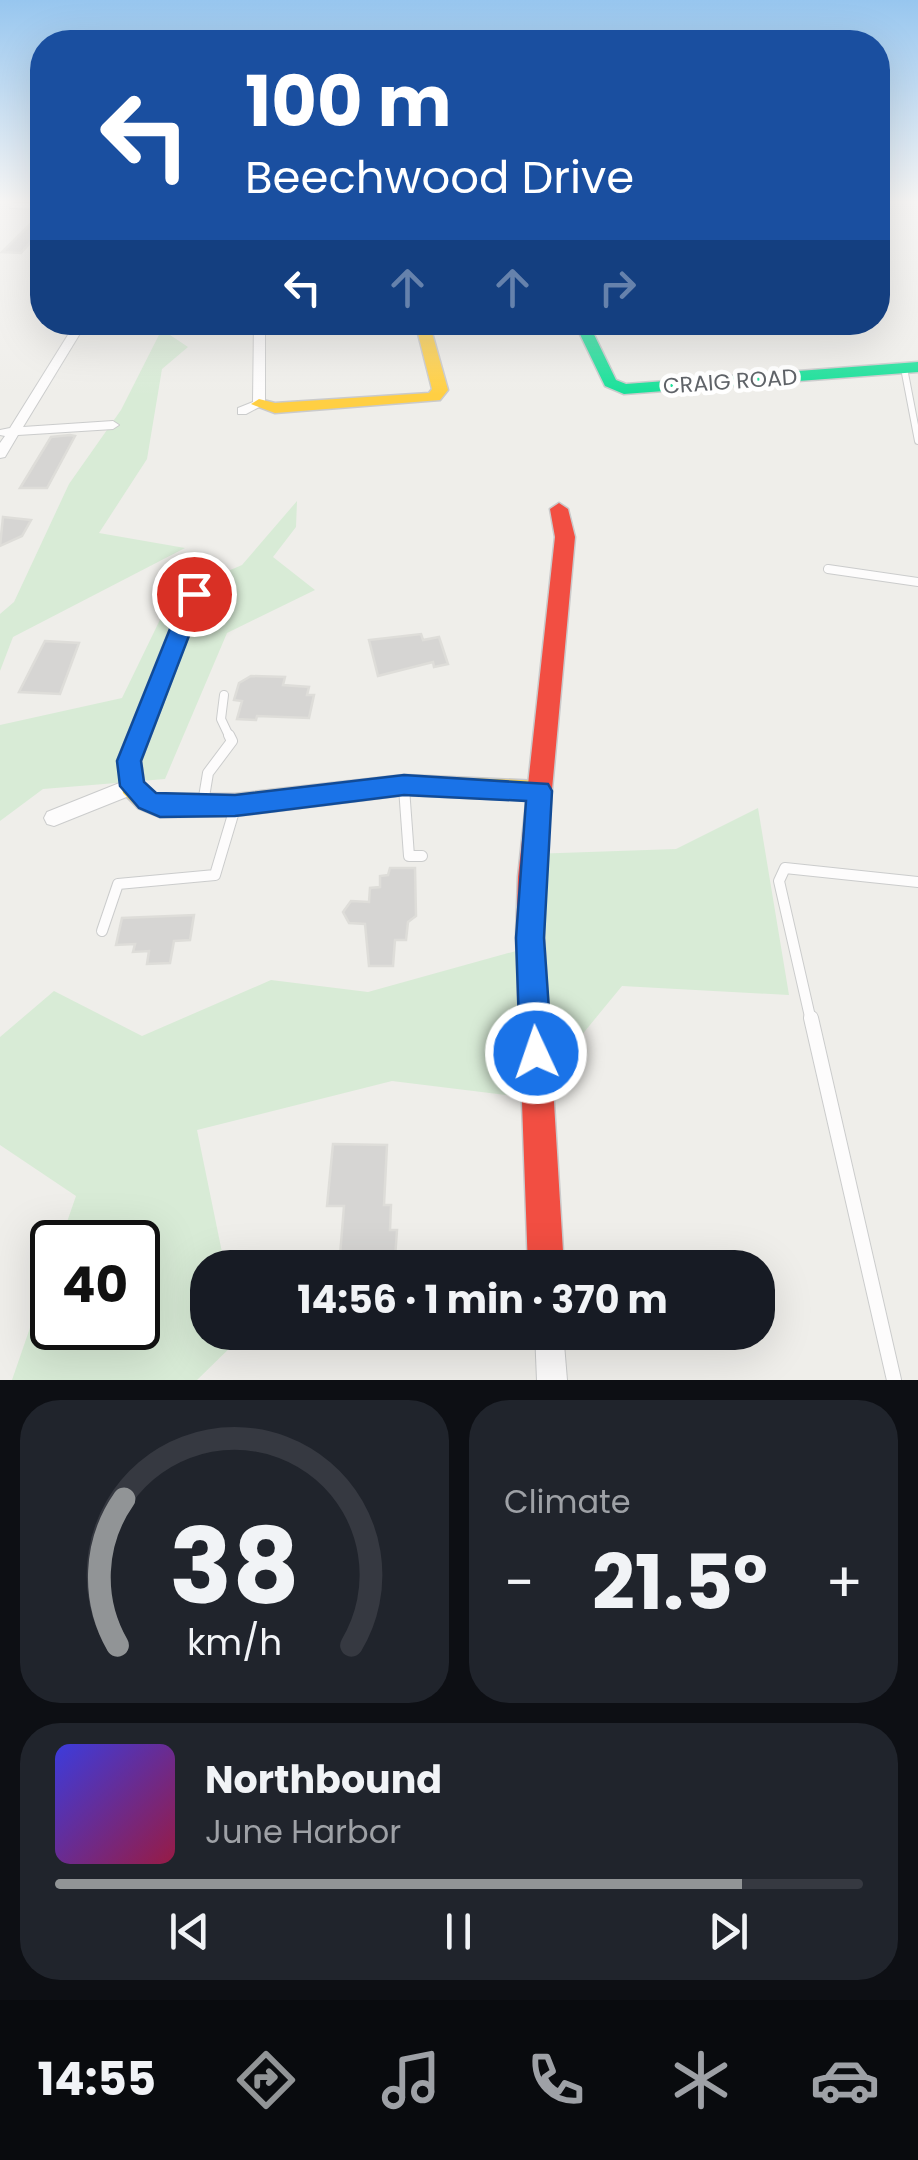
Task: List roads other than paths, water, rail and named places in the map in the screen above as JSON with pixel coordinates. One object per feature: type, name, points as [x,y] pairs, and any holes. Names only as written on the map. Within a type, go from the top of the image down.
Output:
[{"type":"street","points":[[0,454],[7,432],[73,335]]},
{"type":"street","points":[[261,335],[251,407],[275,408],[434,396],[440,390],[425,335]]},
{"type":"street","name":"CRAIG ROAD","points":[[587,335],[610,383],[624,389],[911,368]]},
{"type":"street","points":[[7,432],[112,425]]},
{"type":"street","points":[[545,1250],[530,938],[539,791],[565,537],[559,509]]},
{"type":"street","points":[[194,594],[129,761],[132,786],[148,801],[160,806],[235,805],[404,785],[539,791]]},
{"type":"street","points":[[54,818],[132,786]]},
{"type":"street","points":[[550,1350],[552,1380]]},
{"type":"lane","points":[[911,368],[918,440]]},
{"type":"lane","points":[[828,569],[918,582]]},
{"type":"lane","points":[[203,806],[208,772],[232,741],[221,719],[224,694]]},
{"type":"lane","points":[[404,785],[405,843],[409,856],[422,856]]},
{"type":"lane","points":[[102,931],[118,884],[215,876],[235,805]]},
{"type":"lane","points":[[894,1380],[779,881],[785,868],[918,882]]}]
